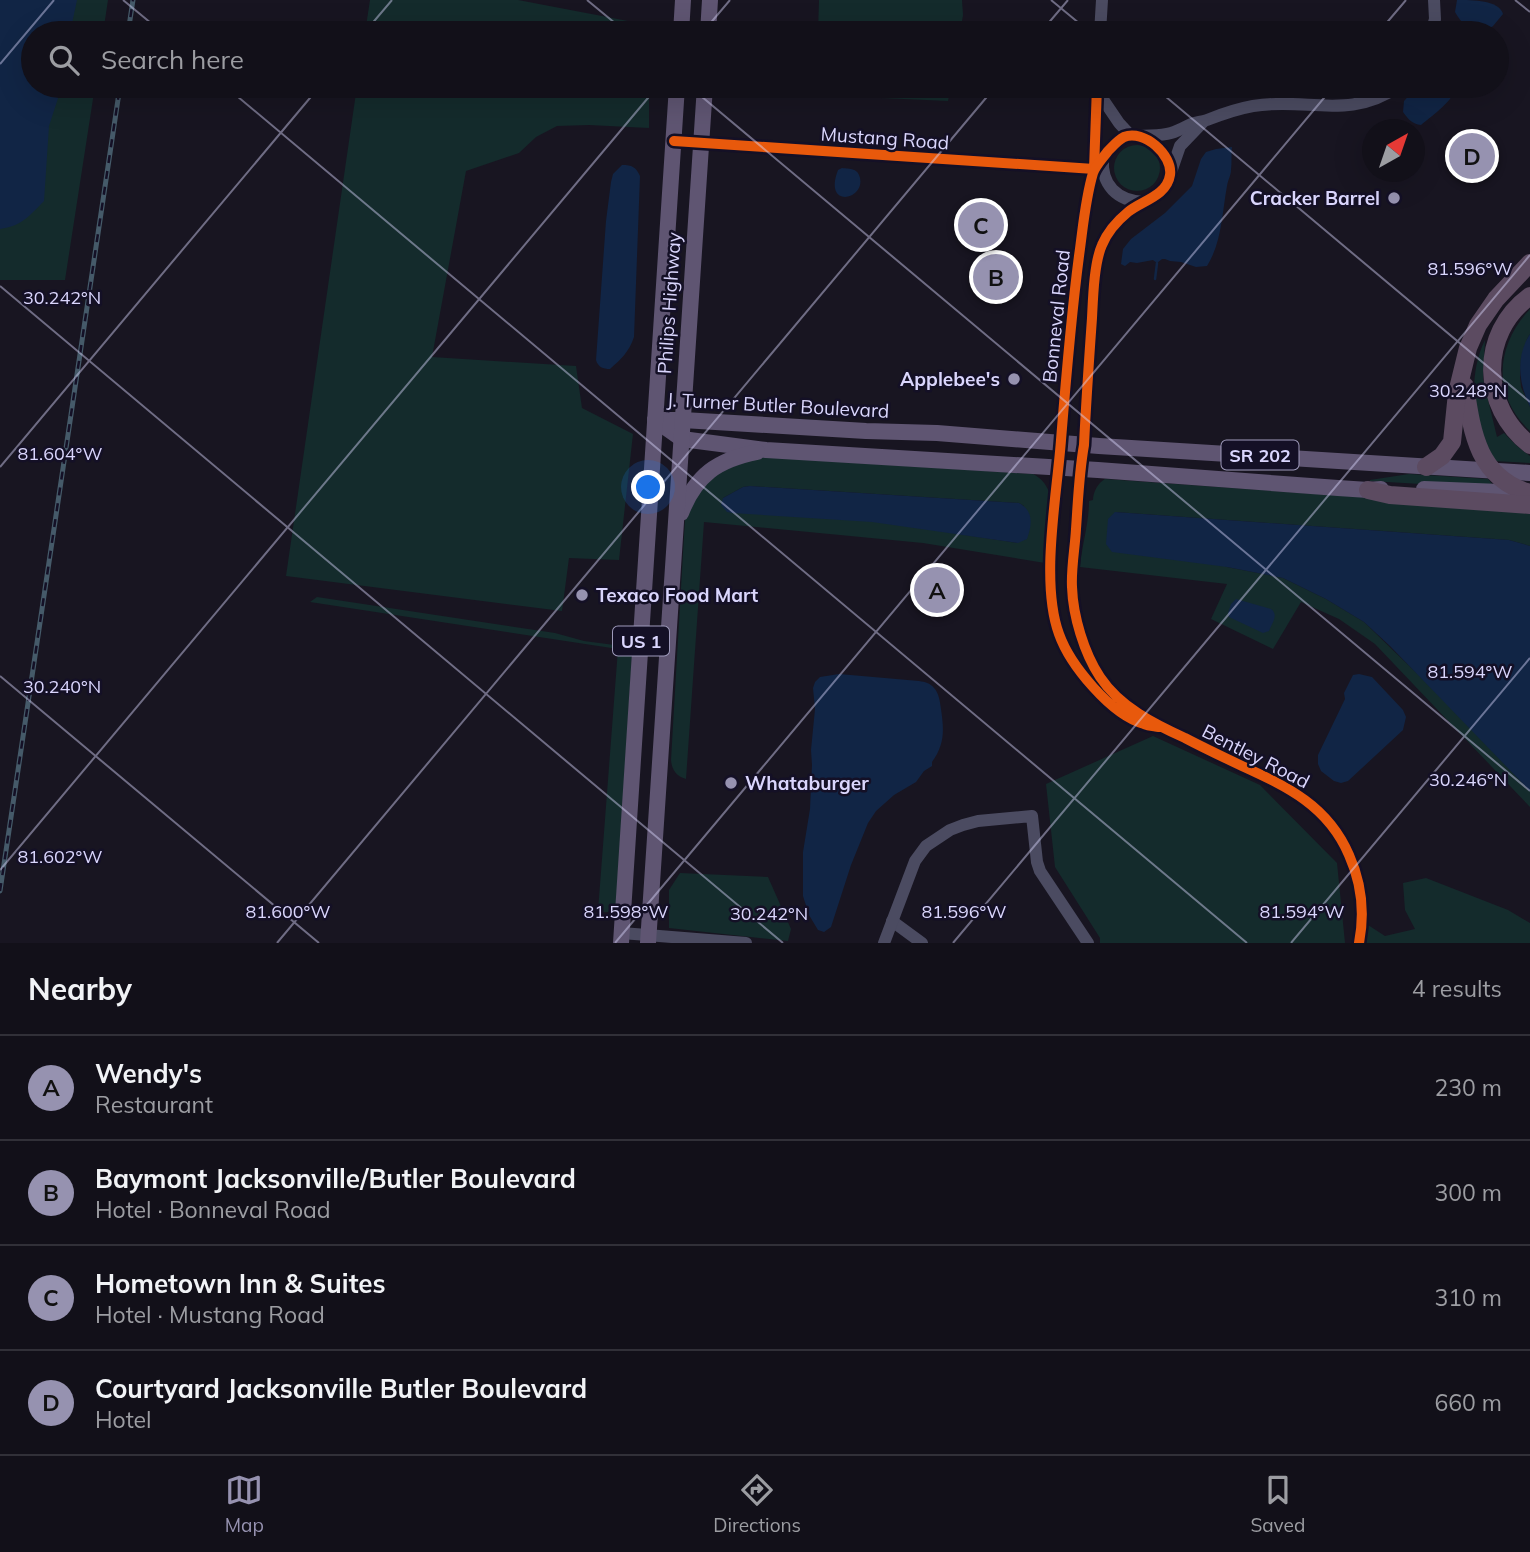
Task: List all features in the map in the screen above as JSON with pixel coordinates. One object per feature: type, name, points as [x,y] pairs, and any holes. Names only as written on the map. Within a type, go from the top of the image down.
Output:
[{"type":"highway","points":[[1426,467],[1442,456],[1452,442],[1457,393],[1468,348],[1478,325],[1486,311],[1530,263]]},
{"type":"highway","points":[[1530,296],[1511,314],[1502,329],[1495,346],[1492,366],[1497,403],[1516,434],[1530,445]]},
{"type":"highway","points":[[1463,372],[1470,421],[1491,470],[1517,490],[1530,493]]},
{"type":"highway","points":[[1368,490],[1390,495],[1530,508]]},
{"type":"main road","points":[[682,21],[683,0]]},
{"type":"main road","points":[[709,21],[710,0]]},
{"type":"main road","name":"Philips Highway","points":[[622,938],[676,98]]},
{"type":"main road","name":"Philips Highway","points":[[648,939],[704,98]]},
{"type":"main road","name":"J. Turner Butler Boulevard","points":[[655,420],[937,433],[1530,473]]},
{"type":"main road","name":"J. Turner Butler Boulevard","points":[[655,420],[682,439],[766,450],[1058,467],[1368,490],[1391,488],[1530,493]]},
{"type":"main road","points":[[674,528],[687,498],[709,470],[740,455],[766,450]]},
{"type":"main road","points":[[641,640],[668,643]]},
{"type":"street","points":[[1101,21],[1102,0]]},
{"type":"street","points":[[1434,0],[1434,21]]},
{"type":"street","name":"Bonneval Road","points":[[1058,467],[1071,319],[1086,207],[1094,169],[1097,98]]},
{"type":"street","name":"Bonneval Road","points":[[1080,469],[1084,445],[1094,285],[1101,246],[1114,224],[1129,211],[1157,195],[1168,181],[1171,172],[1157,146],[1135,136],[1112,114],[1102,98]]},
{"type":"street","points":[[1135,136],[1172,133],[1231,110],[1275,103],[1332,106],[1363,104],[1377,98]]},
{"type":"street","points":[[1171,172],[1180,146],[1203,121]]},
{"type":"street","name":"Bonneval Road","points":[[1094,169],[1116,143],[1123,138],[1135,136]]},
{"type":"street","name":"Mustang Road","points":[[674,141],[1094,169]]},
{"type":"street","points":[[1103,158],[1102,173],[1109,186],[1124,198],[1133,202],[1144,202]]},
{"type":"street","name":"Bentley Road","points":[[1058,467],[1051,589],[1059,635],[1086,679],[1115,708],[1143,724],[1159,727]]},
{"type":"street","name":"Bentley Road","points":[[1080,469],[1072,585],[1078,627],[1100,677],[1116,696],[1159,727],[1278,782],[1319,812],[1347,850],[1359,882],[1363,916],[1359,943]]},
{"type":"street","points":[[884,943],[915,861],[926,846],[950,830],[978,821],[1031,816],[1040,871],[1088,943]]},
{"type":"street","points":[[892,921],[922,943]]},
{"type":"street","points":[[622,938],[746,943]]},
{"type":"green space","points":[[0,0],[108,0],[105,21],[21,21],[21,98],[93,98],[65,280],[0,280]]},
{"type":"green space","points":[[370,0],[518,0],[628,21],[367,21]]},
{"type":"green space","points":[[819,0],[962,0],[962,21],[818,21]]},
{"type":"green space","points":[[355,98],[649,98],[649,128],[557,126],[536,137],[519,153],[466,171],[432,357],[576,366],[582,408],[633,434],[619,560],[569,558],[562,611],[286,576]]},
{"type":"green space","points":[[881,98],[949,98],[948,101]]},
{"type":"green space","points":[[1137,145],[1153,152],[1160,168],[1153,184],[1137,191],[1121,184],[1114,168],[1121,152]]},
{"type":"green space","points":[[1530,309],[1530,334],[1521,359],[1520,377],[1521,387],[1530,407],[1530,431],[1509,402],[1503,371],[1510,339],[1518,323]]},
{"type":"green space","points":[[1485,340],[1483,379],[1497,437],[1504,433],[1530,456],[1530,463],[1494,461],[1481,436],[1475,413],[1474,388],[1477,362]]},
{"type":"green space","points":[[760,457],[1033,474],[1043,482],[1049,492],[1045,563],[923,543],[704,522],[686,779],[675,772],[671,760],[685,519],[709,475]],"holes":[[[750,486],[1019,503],[1024,506],[1018,543],[723,498]]]},
{"type":"green space","points":[[1409,474],[1488,479],[1493,485],[1455,486],[1370,481]]},
{"type":"green space","points":[[1105,479],[1486,506],[1530,514],[1530,546],[1509,540],[1115,512],[1227,567],[1283,578],[1364,622],[1438,694],[1530,791],[1530,807],[1375,644],[1339,619],[1301,602],[1273,649],[1211,619],[1227,584],[1080,567],[1089,501],[1093,500],[1096,488]]},
{"type":"green space","points":[[317,597],[555,633],[584,641],[622,646],[628,650],[632,657],[616,907],[607,912],[598,911],[618,649],[310,602]]},
{"type":"green space","points":[[1153,736],[1260,785],[1337,863],[1345,943],[1100,943],[1100,938],[1055,867],[1046,784]]},
{"type":"green space","points":[[680,873],[768,877],[791,929],[788,941],[669,928],[669,890]]},
{"type":"green space","points":[[1426,878],[1508,910],[1530,923],[1530,943],[1366,943],[1368,925],[1385,936],[1415,929],[1405,910],[1403,883]]},
{"type":"water","points":[[0,0],[77,0],[73,21],[21,21],[21,98],[58,98],[49,126],[44,201],[20,223],[0,229]]},
{"type":"water","points":[[1457,0],[1491,3],[1501,9],[1503,14],[1497,21],[1462,21],[1455,12]]},
{"type":"water","points":[[1407,98],[1451,98],[1425,122],[1425,119],[1408,119],[1403,112]]},
{"type":"water","points":[[1232,147],[1231,172],[1221,227],[1207,266],[1196,267],[1165,259],[1157,263],[1153,260],[1130,262],[1125,266],[1121,264],[1123,249],[1131,239],[1165,213],[1192,186],[1206,152]]},
{"type":"water","points":[[622,165],[633,167],[640,176],[634,337],[624,355],[607,369],[599,366],[596,360],[606,221],[613,174]]},
{"type":"water","points":[[842,168],[856,171],[860,178],[857,192],[845,197],[836,191],[835,182],[838,170]]},
{"type":"water","points":[[1530,334],[1530,407],[1520,370],[1522,352]]},
{"type":"water","points":[[750,486],[1019,503],[1029,514],[1030,529],[1027,539],[1018,543],[872,522],[727,512],[721,505],[723,498]]},
{"type":"water","points":[[1115,512],[1509,540],[1530,546],[1530,791],[1364,622],[1283,578],[1227,567],[1112,552],[1106,544],[1108,519]]},
{"type":"water","points":[[1236,599],[1271,609],[1275,616],[1269,631],[1263,633],[1229,617],[1231,604]]},
{"type":"water","points":[[839,674],[929,684],[936,690],[939,698],[943,730],[932,766],[924,771],[916,782],[894,795],[876,811],[868,823],[831,927],[824,932],[818,930],[809,915],[803,896],[803,852],[810,809],[815,709],[813,688],[820,677]]},
{"type":"water","points":[[1353,675],[1372,677],[1403,710],[1406,717],[1403,730],[1348,781],[1341,783],[1321,771],[1318,755],[1345,699],[1344,693]]},
{"type":"waterway","points":[[1155,279],[1157,263]]},
{"type":"railway","points":[[130,21],[133,0]]},
{"type":"railway","points":[[0,891],[118,98]]},
{"type":"cycle path","points":[[674,141],[1094,169],[1097,98]]},
{"type":"cycle path","points":[[1159,727],[1131,719],[1106,700],[1082,674],[1059,634],[1053,613],[1051,589],[1051,538],[1086,204],[1093,173],[1098,164],[1118,141],[1132,136],[1148,140],[1162,152],[1170,167],[1170,175],[1159,193],[1128,212],[1113,227],[1102,245],[1097,261],[1072,573],[1073,598],[1080,634],[1100,677],[1117,697],[1138,714],[1291,790],[1330,823],[1349,855],[1357,877],[1362,909],[1359,943]]},
{"type":"place","name":"Courtyard Jacksonville Butler Boulevard","points":[[1472,156]]},
{"type":"place","name":"Cracker Barrel","points":[[1394,198]]},
{"type":"place","name":"Hometown Inn & Suites","points":[[981,225]]},
{"type":"place","name":"Baymont Jacksonville/Butler Boulevard","points":[[996,277]]},
{"type":"place","name":"Applebee's","points":[[1014,379]]},
{"type":"place","name":"Wendy's","points":[[937,590]]},
{"type":"place","name":"Texaco Food Mart","points":[[582,595]]},
{"type":"place","name":"Whataburger","points":[[731,783]]}]
